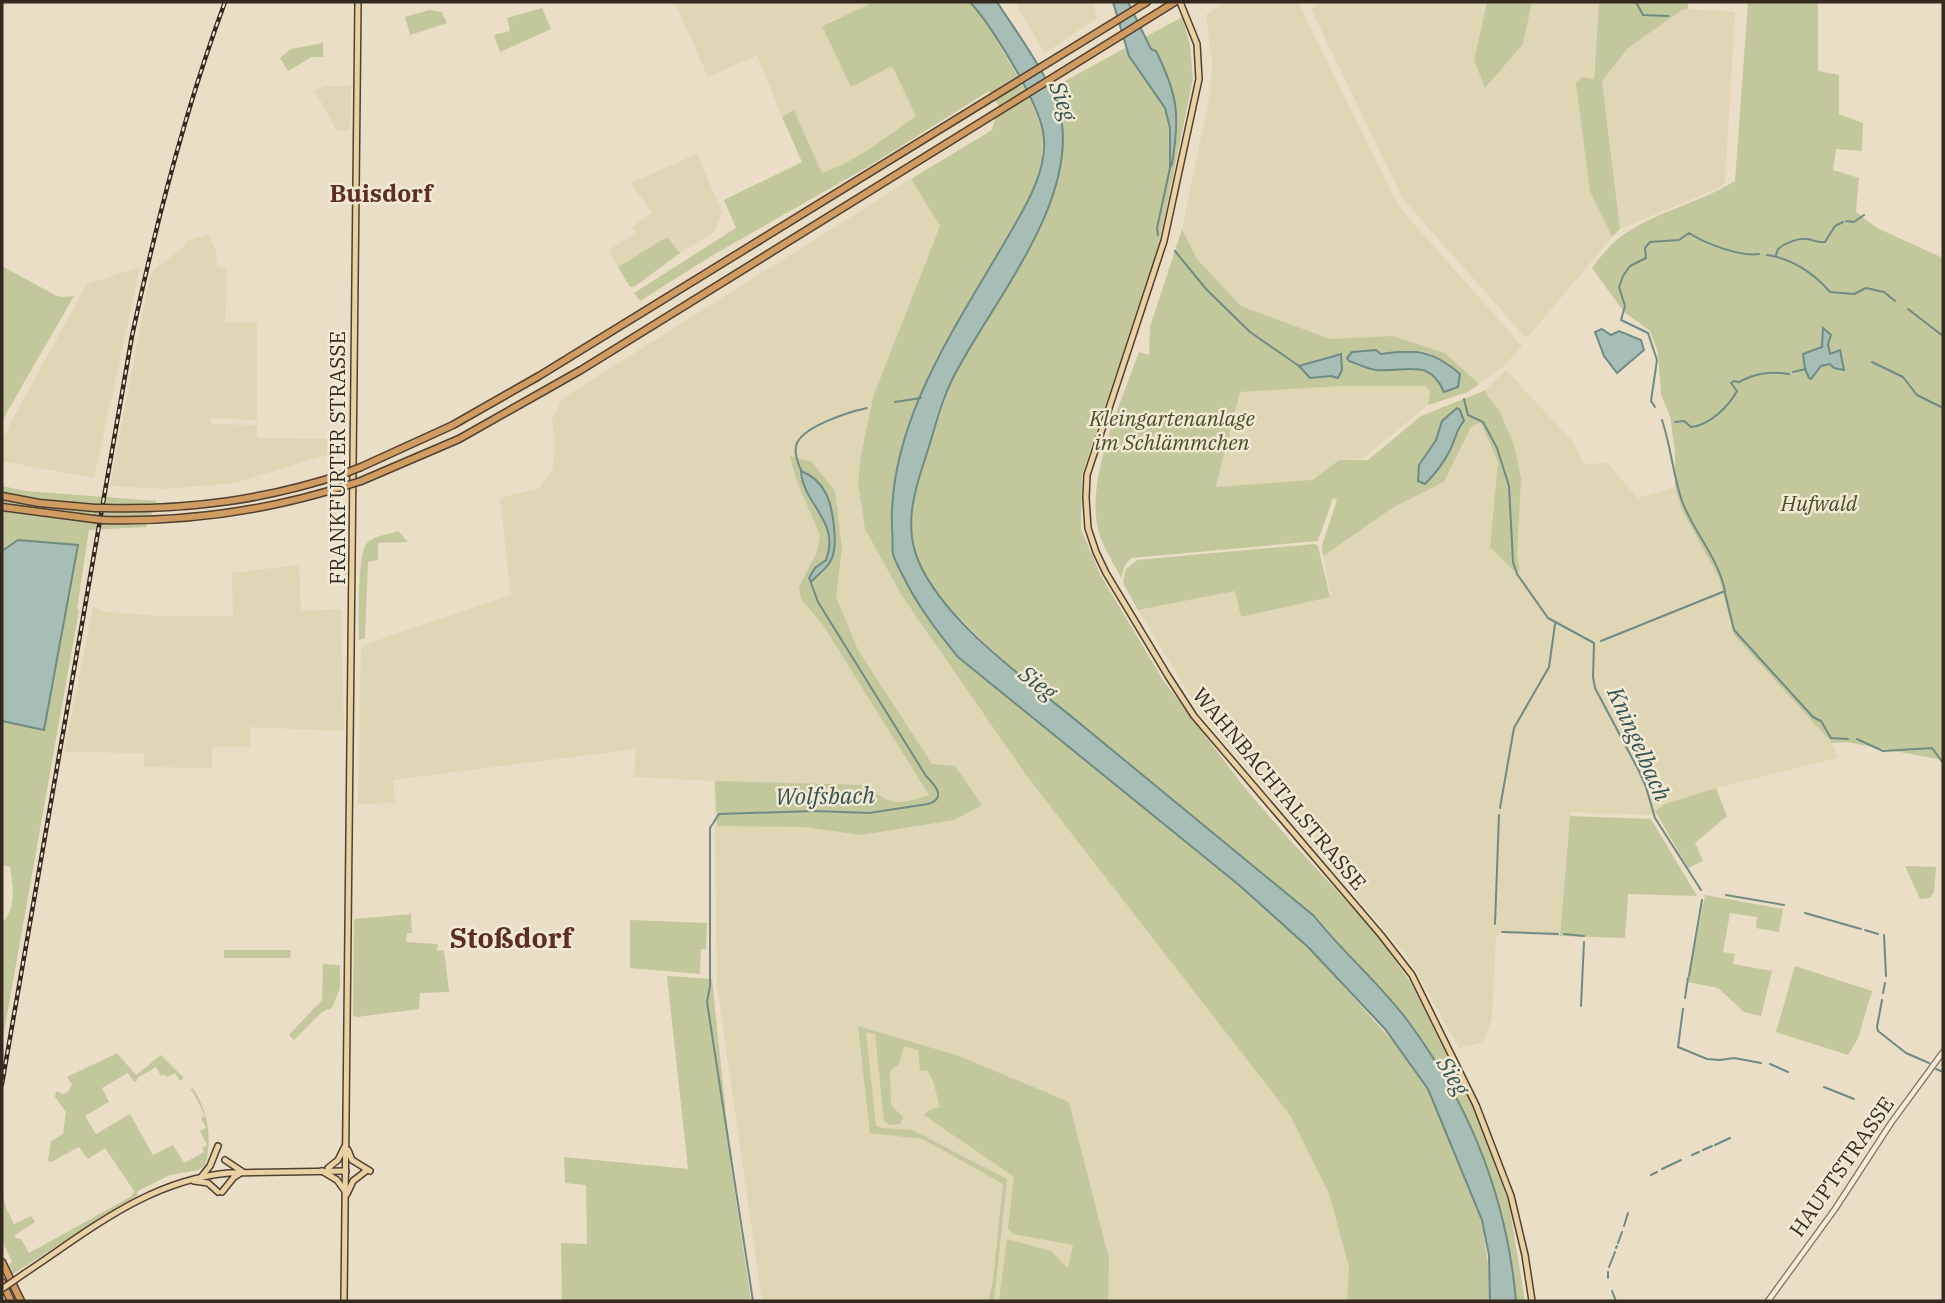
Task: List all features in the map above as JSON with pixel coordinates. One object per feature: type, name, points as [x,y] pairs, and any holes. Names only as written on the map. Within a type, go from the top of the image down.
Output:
[{"type":"highway","points":[[2,493],[22,500],[95,508],[160,508],[233,502],[284,492],[346,473],[413,445],[463,420],[644,312],[1147,2]]},
{"type":"highway","points":[[2,507],[103,520],[160,519],[246,511],[286,503],[361,481],[459,439],[581,370],[1178,2]]},
{"type":"highway","points":[[2,1262],[21,1301]]},
{"type":"highway","points":[[2,1282],[11,1301]]},
{"type":"main road","name":"FRANKFURTER STRASSE","points":[[347,1143],[358,2]]},
{"type":"main road","name":"WAHNBACHTALSTRASSE","points":[[1178,2],[1197,44],[1199,79],[1164,241],[1087,475],[1088,528],[1106,573],[1195,716],[1412,975],[1476,1105],[1511,1196],[1525,1255],[1532,1301]]},
{"type":"main road","points":[[344,1301],[347,1143]]},
{"type":"main road","points":[[322,1171],[338,1160],[347,1143]]},
{"type":"main road","points":[[346,1195],[353,1181],[368,1171],[352,1160],[347,1143]]},
{"type":"main road","points":[[202,1176],[210,1166],[218,1146]]},
{"type":"main road","points":[[225,1160],[243,1172]]},
{"type":"main road","points":[[322,1171],[337,1181],[346,1195]]},
{"type":"main road","points":[[2,1289],[142,1198],[184,1180],[243,1172],[346,1171]]},
{"type":"main road","points":[[184,1180],[202,1181],[220,1192],[234,1177],[243,1172]]},
{"type":"street","name":"HAUPTSTRASSE","points":[[1768,1301],[1943,1052]]},
{"type":"shaded area","points":[[675,2],[874,2],[822,25],[892,66],[916,116],[871,148],[839,167],[822,173],[795,111],[782,117],[757,55],[708,77]]},
{"type":"shaded area","points":[[1015,2],[1093,2],[1097,18],[1045,53]]},
{"type":"shaded area","points":[[1226,2],[1298,2],[1398,206],[1522,346],[1503,367],[1479,384],[1445,353],[1393,336],[1330,339],[1241,306],[1197,259],[1182,229],[1210,94],[1212,63],[1206,15]]},
{"type":"shaded area","points":[[1323,2],[1487,2],[1474,60],[1523,44],[1532,2],[1599,2],[1587,162],[1590,191],[1612,237],[1528,337],[1525,337],[1403,199],[1311,9]]},
{"type":"shaded area","points":[[1682,10],[1735,12],[1725,182],[1719,188],[1620,229],[1602,81],[1628,48]]},
{"type":"shaded area","points":[[324,86],[351,86],[350,129],[337,131],[315,91]]},
{"type":"shaded area","points":[[697,154],[722,212],[715,231],[680,253],[667,237],[618,267],[609,250],[636,233],[632,227],[652,213],[631,183]]},
{"type":"shaded area","points":[[911,179],[940,226],[873,397],[858,484],[865,529],[902,596],[1026,775],[1290,1115],[1329,1194],[1349,1267],[1347,1301],[762,1301],[717,985],[714,781],[634,777],[636,749],[393,780],[395,803],[358,804],[361,646],[511,595],[500,498],[539,488],[553,468],[555,441],[552,419],[563,398]]},
{"type":"shaded area","points":[[208,234],[216,251],[217,267],[227,268],[225,322],[257,323],[257,420],[211,418],[211,424],[257,425],[257,438],[344,439],[343,450],[234,483],[164,489],[110,486],[150,276],[154,269],[185,246],[185,242]]},
{"type":"shaded area","points":[[140,267],[94,478],[2,461],[2,443],[11,422],[87,284]]},
{"type":"shaded area","points":[[1506,370],[1572,441],[1584,464],[1607,463],[1638,498],[1675,487],[1682,510],[1719,578],[1734,635],[1832,743],[1837,758],[1716,788],[1665,804],[1650,815],[1570,812],[1560,936],[1500,933],[1496,936],[1492,1018],[1483,1042],[1459,1048],[1408,958],[1202,715],[1138,610],[1235,591],[1242,617],[1331,596],[1323,556],[1394,507],[1444,482],[1471,427],[1478,423],[1482,425],[1498,462],[1490,547],[1520,573],[1499,410],[1486,390]]},
{"type":"shaded area","points":[[1341,386],[1426,386],[1430,392],[1428,405],[1362,459],[1339,460],[1313,481],[1216,487],[1240,392]]},
{"type":"shaded area","points":[[299,565],[301,611],[341,609],[344,731],[250,727],[250,747],[212,747],[212,768],[144,767],[144,753],[64,752],[93,607],[108,612],[160,616],[233,616],[232,573]]},
{"type":"green space","points":[[874,2],[970,2],[983,16],[1031,100],[1043,132],[1042,160],[1031,198],[936,360],[917,404],[899,461],[892,507],[958,657],[1239,885],[1309,948],[1404,1054],[1428,1089],[1482,1220],[1491,1286],[1490,1301],[1347,1301],[1349,1267],[1329,1194],[1290,1115],[1026,775],[902,596],[865,529],[858,484],[873,397],[940,226],[911,179],[992,130],[999,106],[989,91],[871,165],[713,255],[640,301],[634,293],[736,228],[724,200],[802,162],[782,117],[794,110],[822,173],[859,155],[916,116],[892,66],[851,87],[822,26]]},
{"type":"green space","points":[[1487,2],[1532,2],[1523,44],[1485,88],[1474,60]]},
{"type":"green space","points":[[1599,2],[1688,2],[1688,9],[1682,10],[1628,48],[1602,81],[1620,229],[1612,237],[1590,191],[1576,83],[1582,77],[1594,79]]},
{"type":"green space","name":"Hufwald","points":[[1748,2],[1818,2],[1818,71],[1839,75],[1839,114],[1863,123],[1862,151],[1836,149],[1833,170],[1859,178],[1856,212],[1877,228],[1943,258],[1943,760],[1846,742],[1832,743],[1734,635],[1719,578],[1682,510],[1675,487],[1675,452],[1670,416],[1661,395],[1658,352],[1650,331],[1624,312],[1592,268],[1609,247],[1636,227],[1735,181]]},
{"type":"green space","points":[[542,8],[551,29],[500,52],[494,35],[510,31],[507,18]]},
{"type":"green space","points":[[429,10],[442,12],[447,23],[410,35],[405,17]]},
{"type":"green space","points":[[1182,17],[1190,45],[1193,79],[1159,244],[1082,475],[1081,529],[1100,574],[1163,680],[1244,787],[1375,932],[1411,983],[1474,1109],[1509,1204],[1525,1301],[1516,1301],[1504,1226],[1495,1190],[1468,1121],[1432,1056],[1399,1010],[1314,916],[996,655],[941,599],[918,561],[910,534],[916,486],[952,380],[1035,240],[1053,192],[1058,176],[1061,116],[1052,88]]},
{"type":"green space","points":[[323,43],[323,57],[312,57],[288,71],[280,58],[291,49]]},
{"type":"green space","name":"Kleingartenanlage im Schlämmchen","points":[[1182,229],[1197,259],[1241,306],[1330,339],[1393,336],[1445,353],[1479,384],[1468,392],[1428,405],[1430,392],[1426,386],[1341,386],[1240,392],[1216,487],[1313,480],[1339,460],[1368,460],[1421,416],[1486,390],[1499,410],[1514,445],[1521,478],[1517,553],[1520,573],[1513,570],[1490,547],[1498,462],[1482,425],[1478,423],[1471,427],[1444,482],[1394,507],[1323,556],[1322,545],[1337,500],[1333,498],[1318,541],[1131,558],[1125,565],[1121,578],[1101,539],[1096,518],[1096,495],[1106,445],[1139,352],[1149,355],[1150,327]],"holes":[[[1410,350],[1429,353],[1460,373],[1438,378],[1411,369],[1375,370],[1381,354]]]},
{"type":"green space","points":[[667,237],[680,253],[634,287],[630,287],[618,267]]},
{"type":"green space","points":[[2,266],[55,295],[74,296],[2,421]]},
{"type":"green space","points":[[790,456],[812,462],[835,491],[842,549],[836,597],[858,650],[932,764],[955,766],[982,805],[954,820],[861,835],[805,827],[717,826],[715,781],[866,785],[896,802],[929,795],[823,625],[801,599],[799,587],[817,552],[820,535],[796,479]],"holes":[[[802,471],[830,503],[835,540],[833,557],[825,571],[815,578],[820,564],[826,560],[828,534],[807,494]]]},
{"type":"green space","points":[[2,486],[26,491],[157,501],[146,527],[89,530],[77,609],[79,610],[2,1043],[2,923],[10,910],[13,897],[10,867],[2,865],[2,595],[66,609],[78,546],[18,540],[2,551]]},
{"type":"green space","points":[[398,531],[408,542],[378,543],[378,560],[368,562],[365,638],[359,640],[359,588],[364,550],[367,543],[374,539]]},
{"type":"green space","points":[[1315,544],[1318,546],[1330,597],[1241,617],[1235,591],[1138,610],[1123,583],[1126,569],[1137,560]]},
{"type":"green space","points":[[1716,788],[1727,816],[1695,843],[1703,861],[1688,868],[1655,811],[1665,804]]},
{"type":"green space","points":[[1570,816],[1651,819],[1697,896],[1628,894],[1625,938],[1560,936]]},
{"type":"green space","points":[[1905,866],[1936,867],[1934,892],[1930,898],[1920,899]]},
{"type":"green space","points":[[1705,895],[1783,909],[1779,932],[1756,928],[1757,917],[1730,913],[1723,952],[1735,954],[1733,964],[1772,971],[1761,1016],[1744,1012],[1718,988],[1688,982]]},
{"type":"green space","points":[[411,914],[412,933],[407,933],[406,942],[438,944],[437,951],[444,950],[449,992],[420,993],[419,1009],[353,1016],[354,919]]},
{"type":"green space","points":[[630,920],[707,923],[706,949],[701,949],[700,974],[630,968]]},
{"type":"green space","points":[[224,950],[291,950],[290,958],[224,958]]},
{"type":"green space","points":[[323,964],[340,965],[340,988],[332,1008],[322,1012],[294,1040],[289,1035],[322,1000]]},
{"type":"green space","points":[[1795,966],[1872,991],[1858,1038],[1848,1055],[1776,1032]]},
{"type":"green space","points":[[667,976],[712,979],[732,1173],[751,1301],[562,1301],[561,1243],[587,1244],[586,1185],[565,1183],[564,1157],[688,1169]]},
{"type":"green space","points":[[858,1026],[959,1056],[1069,1102],[1109,1259],[1108,1301],[999,1301],[1007,1239],[1051,1251],[1068,1268],[1073,1245],[1013,1234],[1008,1228],[1014,1177],[924,1115],[929,1110],[940,1107],[927,1070],[920,1071],[918,1050],[904,1046],[899,1064],[890,1071],[891,1105],[903,1117],[900,1124],[890,1125],[884,1121],[875,1034],[866,1032],[876,1126],[912,1130],[1007,1179],[994,1301],[988,1301],[993,1281],[1003,1184],[923,1139],[870,1133]]},
{"type":"green space","points":[[117,1053],[136,1075],[161,1055],[184,1078],[180,1081],[175,1073],[167,1077],[161,1076],[156,1067],[134,1082],[128,1073],[102,1088],[109,1102],[85,1116],[96,1134],[130,1114],[153,1155],[173,1145],[184,1163],[204,1152],[202,1148],[207,1145],[200,1131],[206,1128],[201,1118],[205,1116],[209,1145],[205,1166],[198,1170],[170,1175],[138,1191],[137,1196],[13,1274],[9,1264],[12,1262],[2,1240],[2,1191],[14,1224],[31,1216],[35,1222],[15,1235],[15,1238],[21,1239],[29,1253],[132,1196],[134,1191],[105,1148],[88,1159],[79,1147],[51,1162],[48,1161],[51,1141],[63,1134],[66,1112],[55,1097],[56,1091],[63,1094],[68,1092],[72,1084],[67,1077]]},
{"type":"green space","points":[[193,1088],[202,1106],[205,1116],[190,1090]]},
{"type":"water","points":[[970,2],[997,2],[1034,58],[1058,104],[1063,150],[1056,184],[1044,218],[948,388],[917,484],[912,510],[912,535],[918,560],[930,583],[947,606],[990,650],[1314,916],[1399,1010],[1451,1088],[1483,1155],[1504,1226],[1516,1301],[1490,1301],[1489,1255],[1482,1220],[1428,1089],[1385,1029],[1309,948],[1239,885],[958,657],[921,607],[895,559],[892,528],[894,489],[901,451],[913,413],[947,341],[1027,202],[1043,160],[1043,131],[1032,101],[1001,45]]},
{"type":"water","points":[[1113,2],[1128,2],[1169,80],[1176,119],[1175,147],[1170,168],[1170,128],[1165,108],[1129,56]]},
{"type":"water","points":[[1823,328],[1831,335],[1828,344],[1830,354],[1840,350],[1844,370],[1834,368],[1830,364],[1821,366],[1811,379],[1805,369],[1803,354],[1822,347]]},
{"type":"water","points":[[1602,329],[1611,335],[1619,331],[1641,340],[1644,350],[1617,373],[1604,356],[1595,332]]},
{"type":"water","points":[[1376,350],[1381,354],[1423,353],[1441,360],[1460,374],[1458,387],[1444,392],[1438,381],[1424,370],[1376,370],[1347,358],[1352,352]]},
{"type":"water","points":[[1341,354],[1342,370],[1338,378],[1310,378],[1299,366]]},
{"type":"water","points":[[1457,408],[1464,421],[1449,452],[1425,484],[1418,481],[1419,465],[1436,440],[1442,421]]},
{"type":"water","points":[[801,471],[815,479],[823,488],[834,524],[835,543],[832,558],[811,582],[809,578],[815,568],[826,560],[829,534],[803,483]]},
{"type":"water","points":[[18,540],[78,545],[44,730],[2,721],[2,551]]},
{"type":"waterway","points":[[1636,2],[1643,15],[1668,16]]},
{"type":"waterway","name":"Kningelbach","points":[[1158,235],[1157,228],[1170,168]]},
{"type":"waterway","points":[[1846,221],[1854,222],[1864,215]]},
{"type":"waterway","points":[[1776,255],[1778,249],[1796,240],[1825,242],[1835,226],[1843,222]]},
{"type":"waterway","points":[[1655,407],[1651,401],[1657,360],[1648,333],[1621,320],[1625,306],[1619,287],[1623,276],[1630,266],[1646,258],[1645,248],[1650,242],[1679,240],[1689,233],[1722,248],[1759,254]]},
{"type":"waterway","name":"Kningelbach","points":[[1175,251],[1206,289],[1250,332],[1299,366]]},
{"type":"waterway","points":[[1767,255],[1802,268],[1830,292],[1854,294],[1866,288],[1884,292],[1895,301]]},
{"type":"waterway","points":[[1908,309],[1943,336]]},
{"type":"waterway","points":[[1872,362],[1903,377],[1917,395],[1943,408]]},
{"type":"waterway","points":[[1793,372],[1806,369]]},
{"type":"waterway","points":[[1675,422],[1684,421],[1691,427],[1712,419],[1724,409],[1737,391],[1731,383],[1734,381],[1739,382],[1763,374],[1789,374]]},
{"type":"waterway","name":"Wolfsbach","points":[[895,402],[921,398]]},
{"type":"waterway","name":"Kningelbach","points":[[1464,399],[1468,415],[1483,422],[1497,448],[1509,486],[1513,562],[1517,574],[1548,618],[1594,643],[1595,688],[1639,771],[1655,818],[1701,890]]},
{"type":"waterway","name":"Wolfsbach","points":[[802,472],[796,453],[799,439],[826,421],[867,408]]},
{"type":"waterway","points":[[1601,641],[1725,591],[1717,567],[1682,501],[1662,420]]},
{"type":"waterway","name":"Wolfsbach","points":[[753,1301],[707,1002],[710,986],[710,828],[719,814],[814,811],[869,813],[928,804],[938,795],[936,787],[926,776],[818,602],[811,583]]},
{"type":"waterway","points":[[1725,593],[1734,630],[1813,717],[1821,721],[1831,738],[1848,739]]},
{"type":"waterway","points":[[1500,808],[1514,728],[1549,667],[1555,624]]},
{"type":"waterway","points":[[1857,739],[1883,751],[1932,748],[1943,763]]},
{"type":"waterway","points":[[1495,924],[1499,815]]},
{"type":"waterway","name":"Kningelbach","points":[[1726,895],[1784,905]]},
{"type":"waterway","points":[[1689,976],[1702,900]]},
{"type":"waterway","name":"Kningelbach","points":[[1805,913],[1861,929]]},
{"type":"waterway","name":"Kningelbach","points":[[1865,930],[1878,934]]},
{"type":"waterway","points":[[1502,932],[1558,934]]},
{"type":"waterway","points":[[1564,934],[1584,936]]},
{"type":"waterway","name":"Kningelbach","points":[[1884,935],[1886,976]]},
{"type":"waterway","points":[[1581,1006],[1584,942]]},
{"type":"waterway","points":[[1685,998],[1688,978]]},
{"type":"waterway","name":"Kningelbach","points":[[1883,993],[1885,983]]},
{"type":"waterway","name":"Kningelbach","points":[[1882,1000],[1878,1031],[1906,1053],[1929,1063]]},
{"type":"waterway","points":[[1683,1009],[1678,1047],[1707,1059],[1734,1058],[1761,1063]]},
{"type":"waterway","points":[[1770,1064],[1788,1072]]},
{"type":"waterway","name":"Kningelbach","points":[[1936,1069],[1943,1072]]},
{"type":"waterway","points":[[1824,1087],[1854,1099]]},
{"type":"waterway","points":[[1715,1145],[1730,1138]]},
{"type":"waterway","points":[[1703,1150],[1712,1146]]},
{"type":"waterway","points":[[1692,1155],[1699,1152]]},
{"type":"waterway","points":[[1662,1169],[1681,1160]]},
{"type":"waterway","points":[[1651,1175],[1657,1172]]},
{"type":"waterway","points":[[1624,1226],[1628,1213]]},
{"type":"waterway","points":[[1618,1243],[1622,1232]]},
{"type":"waterway","points":[[1609,1267],[1615,1252]]},
{"type":"waterway","points":[[1608,1272],[1608,1278]]},
{"type":"waterway","points":[[1612,1291],[1616,1301]]},
{"type":"railway","points":[[2,1084],[132,336],[172,167],[225,2]]},
{"type":"district","name":"Buisdorf","points":[[381,194]]},
{"type":"district","name":"Stoßdorf","points":[[511,938]]},
{"type":"water label","name":"Sieg","points":[[1063,101]]},
{"type":"water label","name":"Sieg","points":[[1038,683]]},
{"type":"water label","name":"Sieg","points":[[1453,1076]]}]
